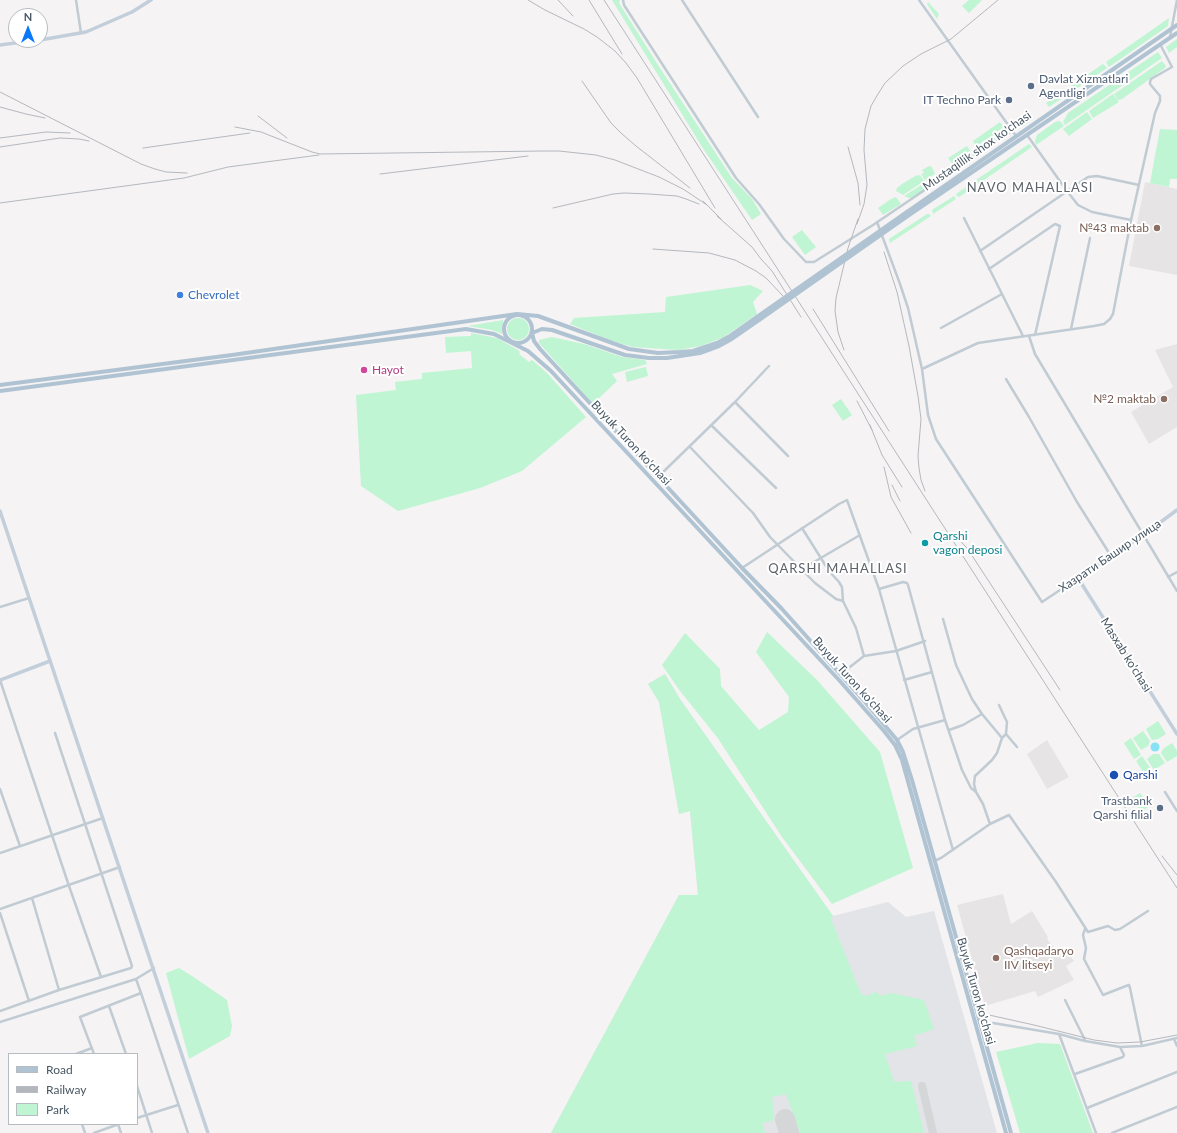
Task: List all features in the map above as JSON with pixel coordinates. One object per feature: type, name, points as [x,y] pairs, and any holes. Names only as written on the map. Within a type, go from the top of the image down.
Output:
[{"type":"main road","name":"Mustaqillik shox ko'chasi","points":[[981,164],[1016,136],[1177,25]]},
{"type":"main road","name":"Mustaqillik shox ko'chasi","points":[[758,319],[981,164],[1027,136],[1177,33]]},
{"type":"main road","points":[[0,385],[232,355],[517,314],[538,316],[629,349],[658,353],[679,352],[704,348],[730,336],[758,319]]},
{"type":"main road","points":[[532,333],[529,320],[522,315],[517,314],[508,318],[504,326],[505,335],[512,342],[524,342],[532,333],[542,329],[552,330],[625,355],[649,358],[667,358],[688,356],[710,349],[730,340],[758,319]]},
{"type":"main road","name":"Buyuk Turon ko'chasi","points":[[0,390],[459,329],[481,330],[494,334],[528,350],[551,371],[884,731],[899,752],[977,1023],[1011,1133]]},
{"type":"main road","name":"Buyuk Turon ko'chasi","points":[[532,333],[534,341],[540,349],[741,567],[782,609],[897,740],[905,757],[934,861],[1006,1133]]},
{"type":"street","points":[[76,0],[81,32]]},
{"type":"street","points":[[48,38],[86,32],[132,12],[151,0]]},
{"type":"street","points":[[623,0],[624,5],[736,178],[759,204],[784,239],[806,262],[814,262],[1012,131]]},
{"type":"street","points":[[682,0],[758,117]]},
{"type":"street","points":[[919,0],[1016,136]]},
{"type":"street","points":[[1170,37],[1177,0]]},
{"type":"street","points":[[876,222],[906,302],[922,369],[978,344],[1104,324],[1110,319],[1112,314],[1131,220],[1155,113],[1160,100],[1160,96],[1150,82],[1151,79],[1172,67],[1157,38]]},
{"type":"street","points":[[1027,136],[1066,191],[1078,205],[1092,212],[1131,220]]},
{"type":"street","points":[[980,252],[1088,177],[1097,176],[1139,185]]},
{"type":"street","points":[[964,218],[1023,336]]},
{"type":"street","points":[[989,269],[1055,224],[1060,226],[1035,335]]},
{"type":"street","points":[[1071,329],[1090,238]]},
{"type":"street","points":[[941,328],[1002,294]]},
{"type":"street","points":[[1029,336],[1035,354],[1177,591]]},
{"type":"street","points":[[658,477],[690,447],[769,366]]},
{"type":"street","name":"Хазрати Башир улица","points":[[922,369],[928,415],[936,439],[1042,602],[1143,535],[1177,510]]},
{"type":"street","points":[[1006,379],[1111,556]]},
{"type":"street","points":[[735,402],[788,456]]},
{"type":"street","points":[[711,425],[776,488]]},
{"type":"street","points":[[690,447],[753,513],[770,537],[815,583],[836,599],[843,601]]},
{"type":"street","points":[[735,570],[847,500],[878,589],[953,850]]},
{"type":"street","points":[[0,511],[208,1133]]},
{"type":"street","points":[[802,528],[829,571],[842,587],[843,601],[856,628],[864,656]]},
{"type":"street","points":[[802,569],[860,535]]},
{"type":"street","points":[[1168,577],[1177,572]]},
{"type":"street","name":"Masxab ko'chasi","points":[[1078,578],[1176,732]]},
{"type":"street","points":[[878,589],[903,582],[907,583],[945,720],[964,774],[971,788],[976,792]]},
{"type":"street","points":[[0,607],[28,598]]},
{"type":"street","points":[[943,619],[956,665],[972,699],[982,714],[1002,738]]},
{"type":"street","points":[[841,675],[864,656],[896,651],[924,641]]},
{"type":"street","points":[[50,661],[0,680],[101,977]]},
{"type":"street","points":[[904,680],[932,672]]},
{"type":"street","points":[[990,824],[974,784],[975,776],[995,756],[1002,738],[1006,734],[1007,722],[999,705]]},
{"type":"street","points":[[949,730],[963,725],[982,714]]},
{"type":"street","points":[[897,740],[913,729],[945,720]]},
{"type":"street","points":[[0,1011],[59,990],[131,968],[132,964],[55,732]]},
{"type":"street","points":[[1006,734],[1018,746]]},
{"type":"street","points":[[0,789],[20,846]]},
{"type":"street","points":[[1164,792],[1177,811]]},
{"type":"street","points":[[934,861],[953,850],[990,824],[1009,816],[1056,882],[1088,932],[1108,926],[1115,930],[1148,911]]},
{"type":"street","points":[[0,853],[103,817]]},
{"type":"street","points":[[0,909],[120,867]]},
{"type":"street","points":[[32,898],[59,990]]},
{"type":"street","points":[[0,913],[29,1001]]},
{"type":"street","points":[[1086,929],[1083,935],[1086,948],[1084,959],[1103,996],[1126,986],[1130,988],[1142,1046]]},
{"type":"street","points":[[0,1022],[136,979],[154,968]]},
{"type":"street","points":[[136,979],[188,1133]]},
{"type":"street","points":[[94,1053],[80,1017],[141,993]]},
{"type":"street","points":[[1065,1000],[1085,1041]]},
{"type":"street","points":[[110,1006],[126,1053]]},
{"type":"street","points":[[977,1023],[987,1022],[1059,1034],[1085,1041],[1120,1046],[1142,1046],[1175,1039],[1177,1046]]},
{"type":"street","points":[[1059,1034],[1096,1133]]},
{"type":"street","points":[[1075,1074],[1123,1057],[1124,1055],[1120,1046]]},
{"type":"street","points":[[79,1053],[92,1048]]},
{"type":"street","points":[[1087,1108],[1177,1072]]},
{"type":"street","points":[[138,1089],[152,1133]]},
{"type":"street","points":[[138,1118],[178,1105]]},
{"type":"street","points":[[1112,1133],[1177,1107]]},
{"type":"street","points":[[94,1133],[116,1125]]},
{"type":"shaded area","name":"№43 maktab","points":[[1145,182],[1177,189],[1177,275],[1129,266]]},
{"type":"shaded area","name":"№2 maktab","points":[[1177,344],[1177,427],[1149,444],[1131,412],[1173,387],[1155,350]]},
{"type":"shaded area","points":[[665,674],[680,699],[833,916],[888,902],[906,917],[934,911],[997,1133],[551,1133],[679,895],[698,895],[690,811],[679,814],[659,702],[648,684]]},
{"type":"shaded area","points":[[1047,740],[1069,777],[1047,789],[1027,754]]},
{"type":"shaded area","name":"Qashqadaryo IIV litseyi","points":[[1003,894],[1011,924],[1032,911],[1048,937],[1047,939],[1054,948],[1052,949],[1056,955],[1065,949],[1074,961],[1066,966],[1074,980],[1038,997],[1035,991],[985,1006],[957,905]]},
{"type":"green space","points":[[612,0],[620,0],[619,3],[658,65],[732,178],[752,199],[761,214],[752,220],[704,150]]},
{"type":"green space","points":[[969,0],[982,0],[969,13],[962,6]]},
{"type":"green space","points":[[928,2],[939,14],[937,19],[927,4]]},
{"type":"green space","points":[[1169,18],[1168,26],[1109,67],[1106,62]]},
{"type":"green space","points":[[1177,39],[1177,47],[1169,53],[1166,47]]},
{"type":"green space","points":[[1158,52],[1162,58],[1065,125],[1063,122],[1068,113]]},
{"type":"green space","points":[[1162,61],[1166,66],[1165,68],[1122,99],[1118,100],[1114,94]]},
{"type":"green space","points":[[1103,64],[1107,68],[1049,107],[1046,103]]},
{"type":"green space","points":[[1113,94],[1119,102],[1093,118],[1089,111]]},
{"type":"green space","points":[[1087,112],[1092,119],[1069,136],[1063,129]]},
{"type":"green space","points":[[1026,116],[1029,122],[1016,130],[1013,125]]},
{"type":"green space","points":[[1059,121],[1064,126],[1036,145],[1035,141],[1037,135],[1055,122]]},
{"type":"green space","points":[[1000,122],[1005,128],[976,146],[973,141]]},
{"type":"green space","points":[[1160,129],[1177,130],[1177,179],[1170,179],[1169,187],[1150,183]]},
{"type":"green space","points":[[1006,130],[1007,132],[980,151],[978,149]]},
{"type":"green space","points":[[1029,144],[1032,147],[978,184],[976,180]]},
{"type":"green space","points":[[967,146],[970,151],[952,163],[948,158]]},
{"type":"green space","points":[[972,151],[975,154],[943,175],[940,174],[940,172]]},
{"type":"green space","points":[[929,166],[932,167],[935,174],[925,180],[921,174],[924,173],[922,170]]},
{"type":"green space","points":[[917,175],[920,175],[924,181],[903,195],[896,191],[902,184]]},
{"type":"green space","points":[[937,175],[939,178],[938,179],[913,198],[904,196]]},
{"type":"green space","points":[[969,185],[971,189],[959,197],[957,196],[956,194]]},
{"type":"green space","points":[[954,196],[956,199],[933,214],[932,210]]},
{"type":"green space","points":[[896,197],[901,204],[883,215],[878,208]]},
{"type":"green space","points":[[927,214],[931,216],[890,243],[889,239]]},
{"type":"green space","points":[[802,230],[816,247],[805,255],[792,237]]},
{"type":"green space","points":[[750,285],[763,291],[753,302],[757,314],[724,337],[701,346],[678,350],[633,347],[612,341],[570,324],[574,318],[665,312],[666,297]]},
{"type":"green space","points":[[518,318],[526,321],[529,329],[526,337],[518,340],[510,337],[507,329],[510,321]]},
{"type":"green space","points":[[503,320],[502,334],[492,330],[468,326]]},
{"type":"green space","points":[[471,333],[497,338],[518,350],[520,352],[519,354],[529,362],[532,360],[547,373],[586,417],[522,471],[480,488],[398,511],[361,486],[356,395],[396,390],[395,382],[422,379],[422,373],[472,368],[471,351],[446,353],[445,337],[471,336]]},
{"type":"green space","points":[[552,337],[584,344],[622,357],[645,360],[647,364],[612,374],[617,381],[593,404],[539,343],[539,340]]},
{"type":"green space","points":[[646,367],[648,376],[627,382],[625,372]]},
{"type":"green space","points":[[841,399],[852,415],[843,421],[832,405]]},
{"type":"green space","points":[[767,632],[817,680],[880,752],[913,868],[832,904],[782,837],[717,737],[680,691],[662,665],[685,633],[720,669],[721,686],[759,730],[788,712],[789,697],[756,652]]},
{"type":"green space","points":[[665,674],[680,699],[833,916],[831,919],[861,994],[866,996],[876,992],[881,996],[891,993],[924,1000],[934,1029],[914,1036],[917,1046],[885,1054],[894,1082],[911,1081],[924,1133],[800,1133],[786,1094],[772,1097],[774,1120],[762,1123],[765,1133],[551,1133],[679,895],[698,895],[690,811],[679,814],[659,702],[648,684]]},
{"type":"green space","points":[[1158,721],[1166,734],[1158,739],[1152,740],[1146,729]]},
{"type":"green space","points":[[1143,731],[1150,741],[1148,746],[1141,750],[1133,738]]},
{"type":"green space","points":[[1131,738],[1141,755],[1134,759],[1124,743]]},
{"type":"green space","points":[[1172,743],[1177,751],[1177,756],[1167,762],[1161,753],[1163,749]]},
{"type":"green space","points":[[1153,754],[1159,754],[1165,763],[1154,770],[1147,759]]},
{"type":"green space","points":[[1142,756],[1153,772],[1146,776],[1136,761]]},
{"type":"green space","points":[[1140,793],[1149,806],[1141,812],[1132,798]]},
{"type":"green space","points":[[179,968],[227,1000],[232,1026],[230,1036],[189,1059],[166,973]]},
{"type":"green space","points":[[1038,1043],[1060,1044],[1093,1133],[1020,1133],[996,1052]]},
{"type":"water","points":[[1153,743],[1157,743],[1159,747],[1157,751],[1153,751],[1151,749],[1151,745]]},
{"type":"taxiway","points":[[922,1086],[933,1133]]},
{"type":"runway","points":[[785,1119],[789,1133]]},
{"type":"railway","points":[[528,0],[597,37],[615,51],[626,63],[637,78],[715,208]]},
{"type":"railway","points":[[558,0],[573,16]]},
{"type":"railway","points":[[589,0],[622,54]]},
{"type":"railway","points":[[604,0],[1177,888]]},
{"type":"railway","points":[[857,224],[864,204],[867,185],[864,150],[865,129],[871,106],[878,94],[885,83],[903,66],[921,54],[951,39],[998,0]]},
{"type":"railway","points":[[582,81],[611,123],[621,133],[690,188]]},
{"type":"railway","points":[[0,92],[141,164],[166,172],[187,173]]},
{"type":"railway","points":[[0,107],[45,118]]},
{"type":"railway","points":[[258,116],[287,138]]},
{"type":"railway","points":[[235,127],[261,132],[320,154],[559,151],[596,155],[615,160],[659,177],[683,189],[707,205]]},
{"type":"railway","points":[[0,138],[46,132],[70,133]]},
{"type":"railway","points":[[143,148],[250,133]]},
{"type":"railway","points":[[0,147],[60,138],[89,141]]},
{"type":"railway","points":[[848,147],[858,183],[860,205]]},
{"type":"railway","points":[[0,203],[184,178],[228,167],[319,155]]},
{"type":"railway","points":[[380,174],[528,156]]},
{"type":"railway","points":[[553,208],[613,194],[624,193],[677,196],[699,204]]},
{"type":"railway","points":[[703,201],[721,219]]},
{"type":"railway","points":[[717,216],[752,247],[772,271],[801,317]]},
{"type":"railway","points":[[844,350],[838,332],[835,311],[836,298],[848,248],[858,219]]},
{"type":"railway","points":[[653,249],[709,253],[735,260],[766,278],[783,296]]},
{"type":"railway","points":[[884,252],[897,292],[918,396],[921,419],[918,456],[921,480],[925,491]]},
{"type":"railway","points":[[813,309],[889,431]]},
{"type":"railway","points":[[857,401],[872,430]]},
{"type":"railway","points":[[870,425],[882,455],[902,487]]},
{"type":"railway","points":[[884,467],[891,497],[911,533]]},
{"type":"railway","points":[[892,485],[900,501]]},
{"type":"railway","points":[[953,533],[967,548],[1060,690]]},
{"type":"railway","points":[[1162,856],[1177,875]]},
{"type":"railway","points":[[989,1015],[1094,1040],[1117,1043],[1140,1042],[1177,1035]]},
{"type":"place","name":"Davlat Xizmatlari Agentligi","points":[[1031,86]]},
{"type":"place","name":"IT Techno Park","points":[[1009,100]]},
{"type":"place","name":"№43 maktab","points":[[1157,228]]},
{"type":"place","name":"Chevrolet","points":[[180,295]]},
{"type":"place","name":"Hayot","points":[[364,370]]},
{"type":"place","name":"№2 maktab","points":[[1164,399]]},
{"type":"place","name":"Qarshi vagon deposi","points":[[925,543]]},
{"type":"place","name":"Qarshi","points":[[1114,775]]},
{"type":"place","name":"Trastbank Qarshi filial","points":[[1160,808]]},
{"type":"place","name":"Qashqadaryo IIV litseyi","points":[[996,958]]},
{"type":"district","name":"NAVO MAHALLASI","points":[[1030,188]]},
{"type":"district","name":"QARSHI MAHALLASI","points":[[838,569]]}]
